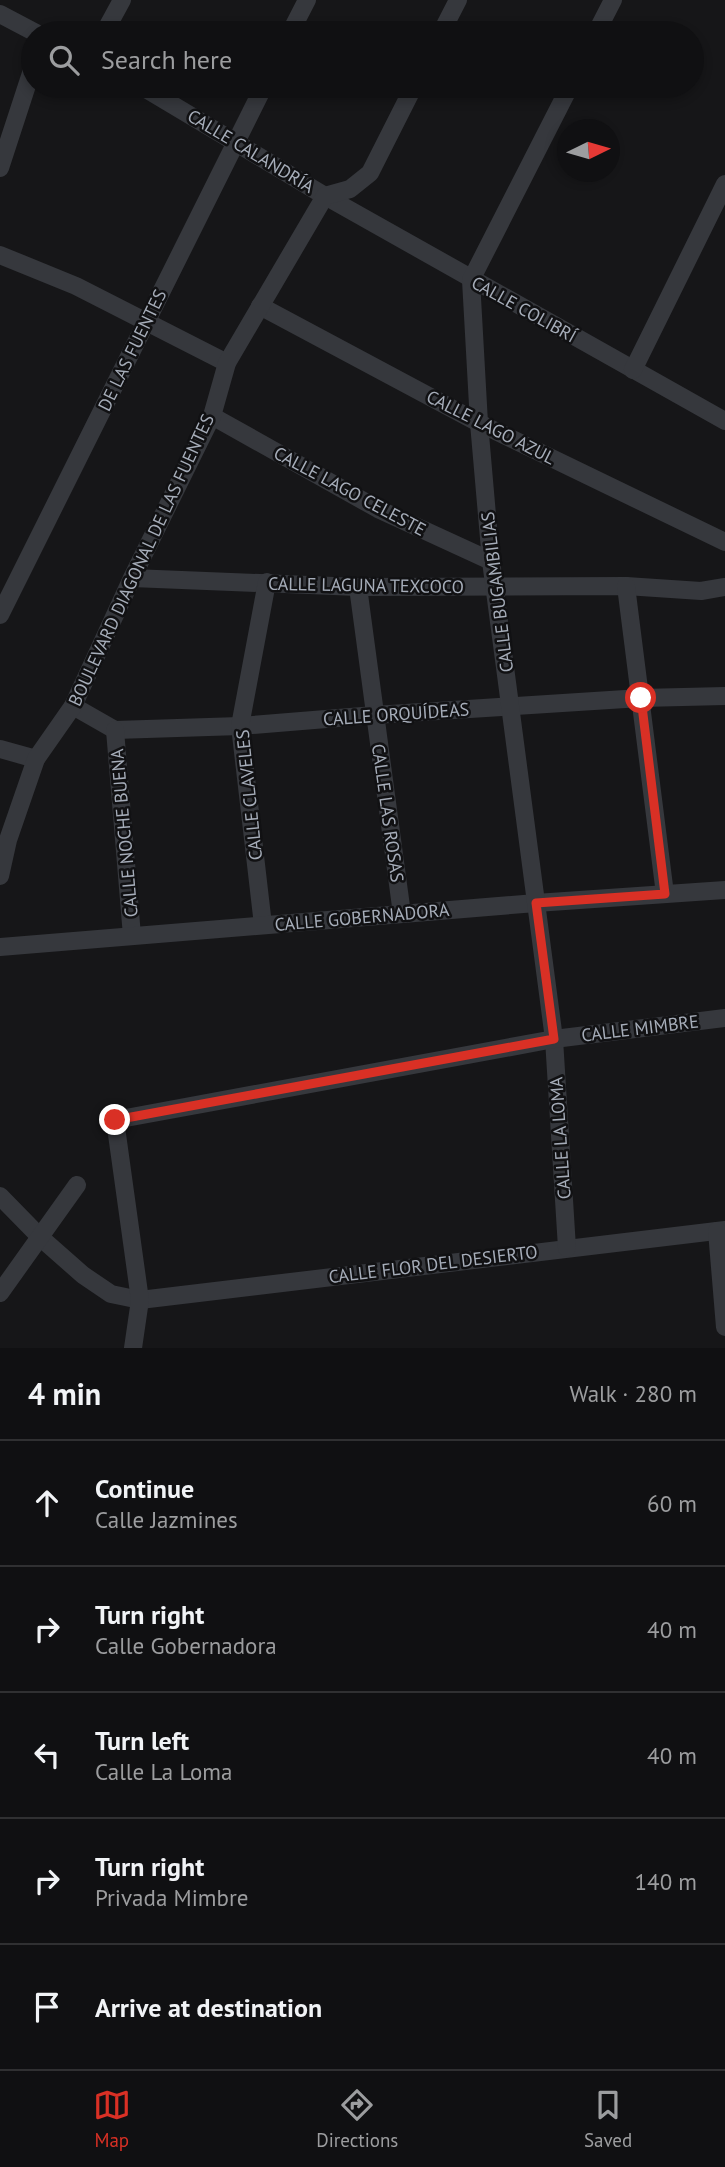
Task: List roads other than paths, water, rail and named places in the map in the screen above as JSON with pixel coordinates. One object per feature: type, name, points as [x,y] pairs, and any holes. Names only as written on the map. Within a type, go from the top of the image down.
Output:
[{"type":"street","points":[[111,21],[122,0]]},
{"type":"street","points":[[296,21],[307,0]]},
{"type":"street","points":[[447,21],[458,0]]},
{"type":"street","points":[[602,21],[613,0]]},
{"type":"street","points":[[0,14],[21,25]]},
{"type":"street","points":[[0,168],[23,98]]},
{"type":"street","name":"CALLE CALANDRÍA","points":[[162,98],[325,196]]},
{"type":"street","name":"DE LAS FUENTES","points":[[0,615],[258,98]]},
{"type":"street","points":[[325,196],[350,189],[370,173],[408,98]]},
{"type":"street","points":[[471,280],[564,98]]},
{"type":"street","points":[[633,370],[725,184]]},
{"type":"street","name":"CALLE COLIBRÍ","points":[[325,196],[725,421]]},
{"type":"street","name":"BOULEVARD DIAGONAL DE LAS FUENTES","points":[[0,876],[8,840],[36,760],[73,706],[132,578],[212,416],[227,363],[325,196]]},
{"type":"street","points":[[0,254],[76,286],[227,363]]},
{"type":"street","name":"CALLE BUGAMBILIAS","points":[[471,280],[479,423],[491,561],[536,903]]},
{"type":"street","name":"CALLE LAGO AZUL","points":[[260,306],[479,423],[725,542]]},
{"type":"street","name":"CALLE LAGO CELESTE","points":[[212,416],[378,509],[491,561]]},
{"type":"street","name":"CALLE LAGUNA TEXCOCO","points":[[132,578],[358,587],[626,586],[701,591],[725,587]]},
{"type":"street","name":"CALLE CLAVELES","points":[[263,925],[240,726],[267,582]]},
{"type":"street","points":[[626,586],[665,894]]},
{"type":"street","name":"CALLE LAS ROSAS","points":[[358,587],[402,914]]},
{"type":"street","name":"CALLE ORQUÍDEAS","points":[[115,730],[240,726],[641,698],[725,696]]},
{"type":"street","points":[[73,706],[115,730]]},
{"type":"street","name":"CALLE NOCHE BUENA","points":[[115,730],[132,936]]},
{"type":"street","points":[[0,749],[36,760]]},
{"type":"street","name":"CALLE GOBERNADORA","points":[[0,947],[725,890]]},
{"type":"street","name":"CALLE LA LOMA","points":[[536,903],[554,1039],[567,1248]]},
{"type":"street","name":"CALLE MIMBRE","points":[[140,1300],[115,1120],[554,1039],[725,1018]]},
{"type":"street","points":[[0,1293],[78,1185]]},
{"type":"street","points":[[0,1196],[41,1238],[83,1275],[111,1294],[140,1300],[133,1348]]},
{"type":"street","points":[[721,1230],[725,1327]]},
{"type":"street","name":"CALLE FLOR DEL DESIERTO","points":[[140,1300],[721,1230]]}]
